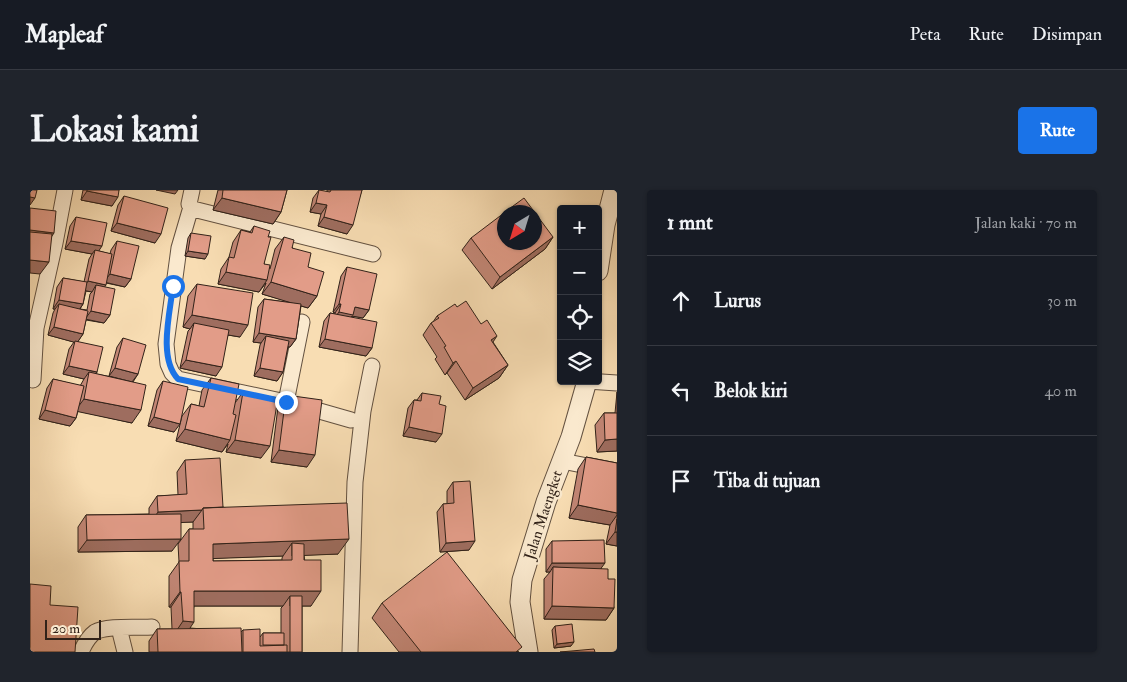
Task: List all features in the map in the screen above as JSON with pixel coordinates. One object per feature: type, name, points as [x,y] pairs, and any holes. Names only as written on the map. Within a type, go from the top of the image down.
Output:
[{"type":"street","points":[[33,380],[36,328],[65,190]]},
{"type":"street","points":[[192,190],[189,200],[190,208],[179,248],[166,344],[168,364],[172,374],[178,379],[286,402],[351,420]]},
{"type":"street","points":[[601,250],[614,190]]},
{"type":"street","points":[[190,208],[373,254]]},
{"type":"street","points":[[286,402],[302,322]]},
{"type":"street","points":[[350,652],[355,482],[363,411],[372,366]]},
{"type":"street","points":[[602,382],[617,383]]},
{"type":"street","name":"Jalan Maengket","points":[[528,652],[520,602],[522,580],[546,502],[571,437],[586,385]]},
{"type":"street","points":[[562,460],[617,472]]},
{"type":"street","points":[[80,652],[94,632],[108,628],[152,627]]},
{"type":"street","points":[[119,628],[125,652]]},
{"type":"building","points":[[30,190],[37,190],[35,198],[30,197]]},
{"type":"building","points":[[87,190],[119,190],[118,197]]},
{"type":"building","points":[[223,190],[287,190],[281,212],[222,198]]},
{"type":"building","points":[[319,190],[330,192],[331,190],[362,190],[353,225],[324,217],[327,205],[316,203]]},
{"type":"building","points":[[124,196],[168,208],[161,234],[117,223]]},
{"type":"building","points":[[524,198],[529,205],[514,205]]},
{"type":"building","points":[[30,208],[56,211],[54,233],[30,230]]},
{"type":"building","points":[[76,217],[107,223],[102,246],[71,241]]},
{"type":"building","points":[[497,218],[497,250],[536,250],[500,277],[471,238]]},
{"type":"building","points":[[542,222],[553,237],[542,245]]},
{"type":"building","points":[[254,226],[270,231],[268,237],[271,237],[264,264],[270,265],[267,280],[226,272],[229,257],[234,258],[241,230],[252,233]]},
{"type":"building","points":[[30,232],[52,234],[49,262],[30,260]]},
{"type":"building","points":[[191,233],[211,236],[208,254],[188,251]]},
{"type":"building","points":[[284,237],[294,240],[292,248],[311,253],[308,267],[324,272],[317,296],[271,282]]},
{"type":"building","points":[[117,241],[139,246],[131,279],[110,274]]},
{"type":"building","points":[[95,250],[112,254],[106,285],[88,281]]},
{"type":"building","points":[[347,267],[377,274],[369,310],[355,307],[353,315],[339,312]]},
{"type":"building","points":[[63,278],[87,282],[83,304],[59,300]]},
{"type":"building","points":[[197,284],[253,293],[248,325],[192,315]]},
{"type":"building","points":[[96,285],[115,289],[110,315],[91,311]]},
{"type":"building","points":[[264,299],[301,304],[296,339],[259,333]]},
{"type":"building","points":[[466,301],[481,324],[487,320],[497,336],[491,340],[508,365],[473,388],[456,361],[453,363],[444,347],[446,346],[431,323],[439,318],[437,316],[455,304],[457,307]]},
{"type":"building","points":[[59,304],[88,311],[83,334],[54,327]]},
{"type":"building","points":[[330,313],[377,322],[372,348],[325,339]]},
{"type":"building","points":[[194,323],[229,330],[222,367],[186,360]]},
{"type":"building","points":[[266,336],[289,341],[283,372],[260,368]]},
{"type":"building","points":[[123,338],[146,345],[138,374],[115,368]]},
{"type":"building","points":[[75,341],[103,347],[97,372],[69,366]]},
{"type":"building","points":[[89,372],[146,385],[141,410],[84,399]]},
{"type":"building","points":[[211,378],[239,384],[233,414],[236,415],[230,440],[185,429],[191,404],[204,407]]},
{"type":"building","points":[[53,379],[84,386],[76,418],[45,410]]},
{"type":"building","points":[[163,381],[188,387],[180,424],[154,417]]},
{"type":"building","points":[[243,392],[278,398],[270,446],[235,440]]},
{"type":"building","points":[[422,393],[441,396],[439,404],[446,406],[442,434],[409,427],[414,400],[421,401]]},
{"type":"building","points":[[286,395],[322,400],[315,455],[279,450]]},
{"type":"building","points":[[604,413],[617,413],[617,439],[605,440]]},
{"type":"building","points":[[586,457],[617,463],[617,513],[578,505]]},
{"type":"building","points":[[220,458],[223,507],[158,512],[157,496],[187,494],[185,460]]},
{"type":"building","points":[[470,481],[475,541],[446,543],[443,504],[454,503],[453,482]]},
{"type":"building","points":[[347,503],[349,539],[213,544],[213,561],[292,560],[292,543],[304,544],[304,560],[321,560],[321,591],[194,591],[194,622],[183,621],[179,561],[189,561],[189,529],[204,529],[203,508]]},
{"type":"building","points":[[181,514],[181,539],[87,540],[86,515]]},
{"type":"building","points":[[604,540],[605,563],[552,563],[552,541]]},
{"type":"building","points":[[447,552],[522,647],[516,652],[421,652],[382,603]]},
{"type":"building","points":[[553,567],[608,569],[608,579],[615,579],[614,608],[552,606]]},
{"type":"building","points":[[30,584],[51,586],[50,605],[78,607],[75,652],[30,652]]},
{"type":"building","points":[[290,596],[302,596],[302,652],[290,652]]},
{"type":"building","points":[[572,624],[574,642],[557,644],[555,626]]},
{"type":"building","points":[[241,628],[242,652],[158,652],[157,629]]},
{"type":"building","points":[[260,629],[260,646],[287,645],[287,652],[243,652],[243,630]]},
{"type":"building","points":[[263,633],[284,633],[284,645],[263,645]]},
{"type":"building","points":[[594,649],[595,652],[560,652]]},
{"type":"route","points":[[173,286],[166,344],[168,364],[172,374],[178,379],[286,402]]}]
